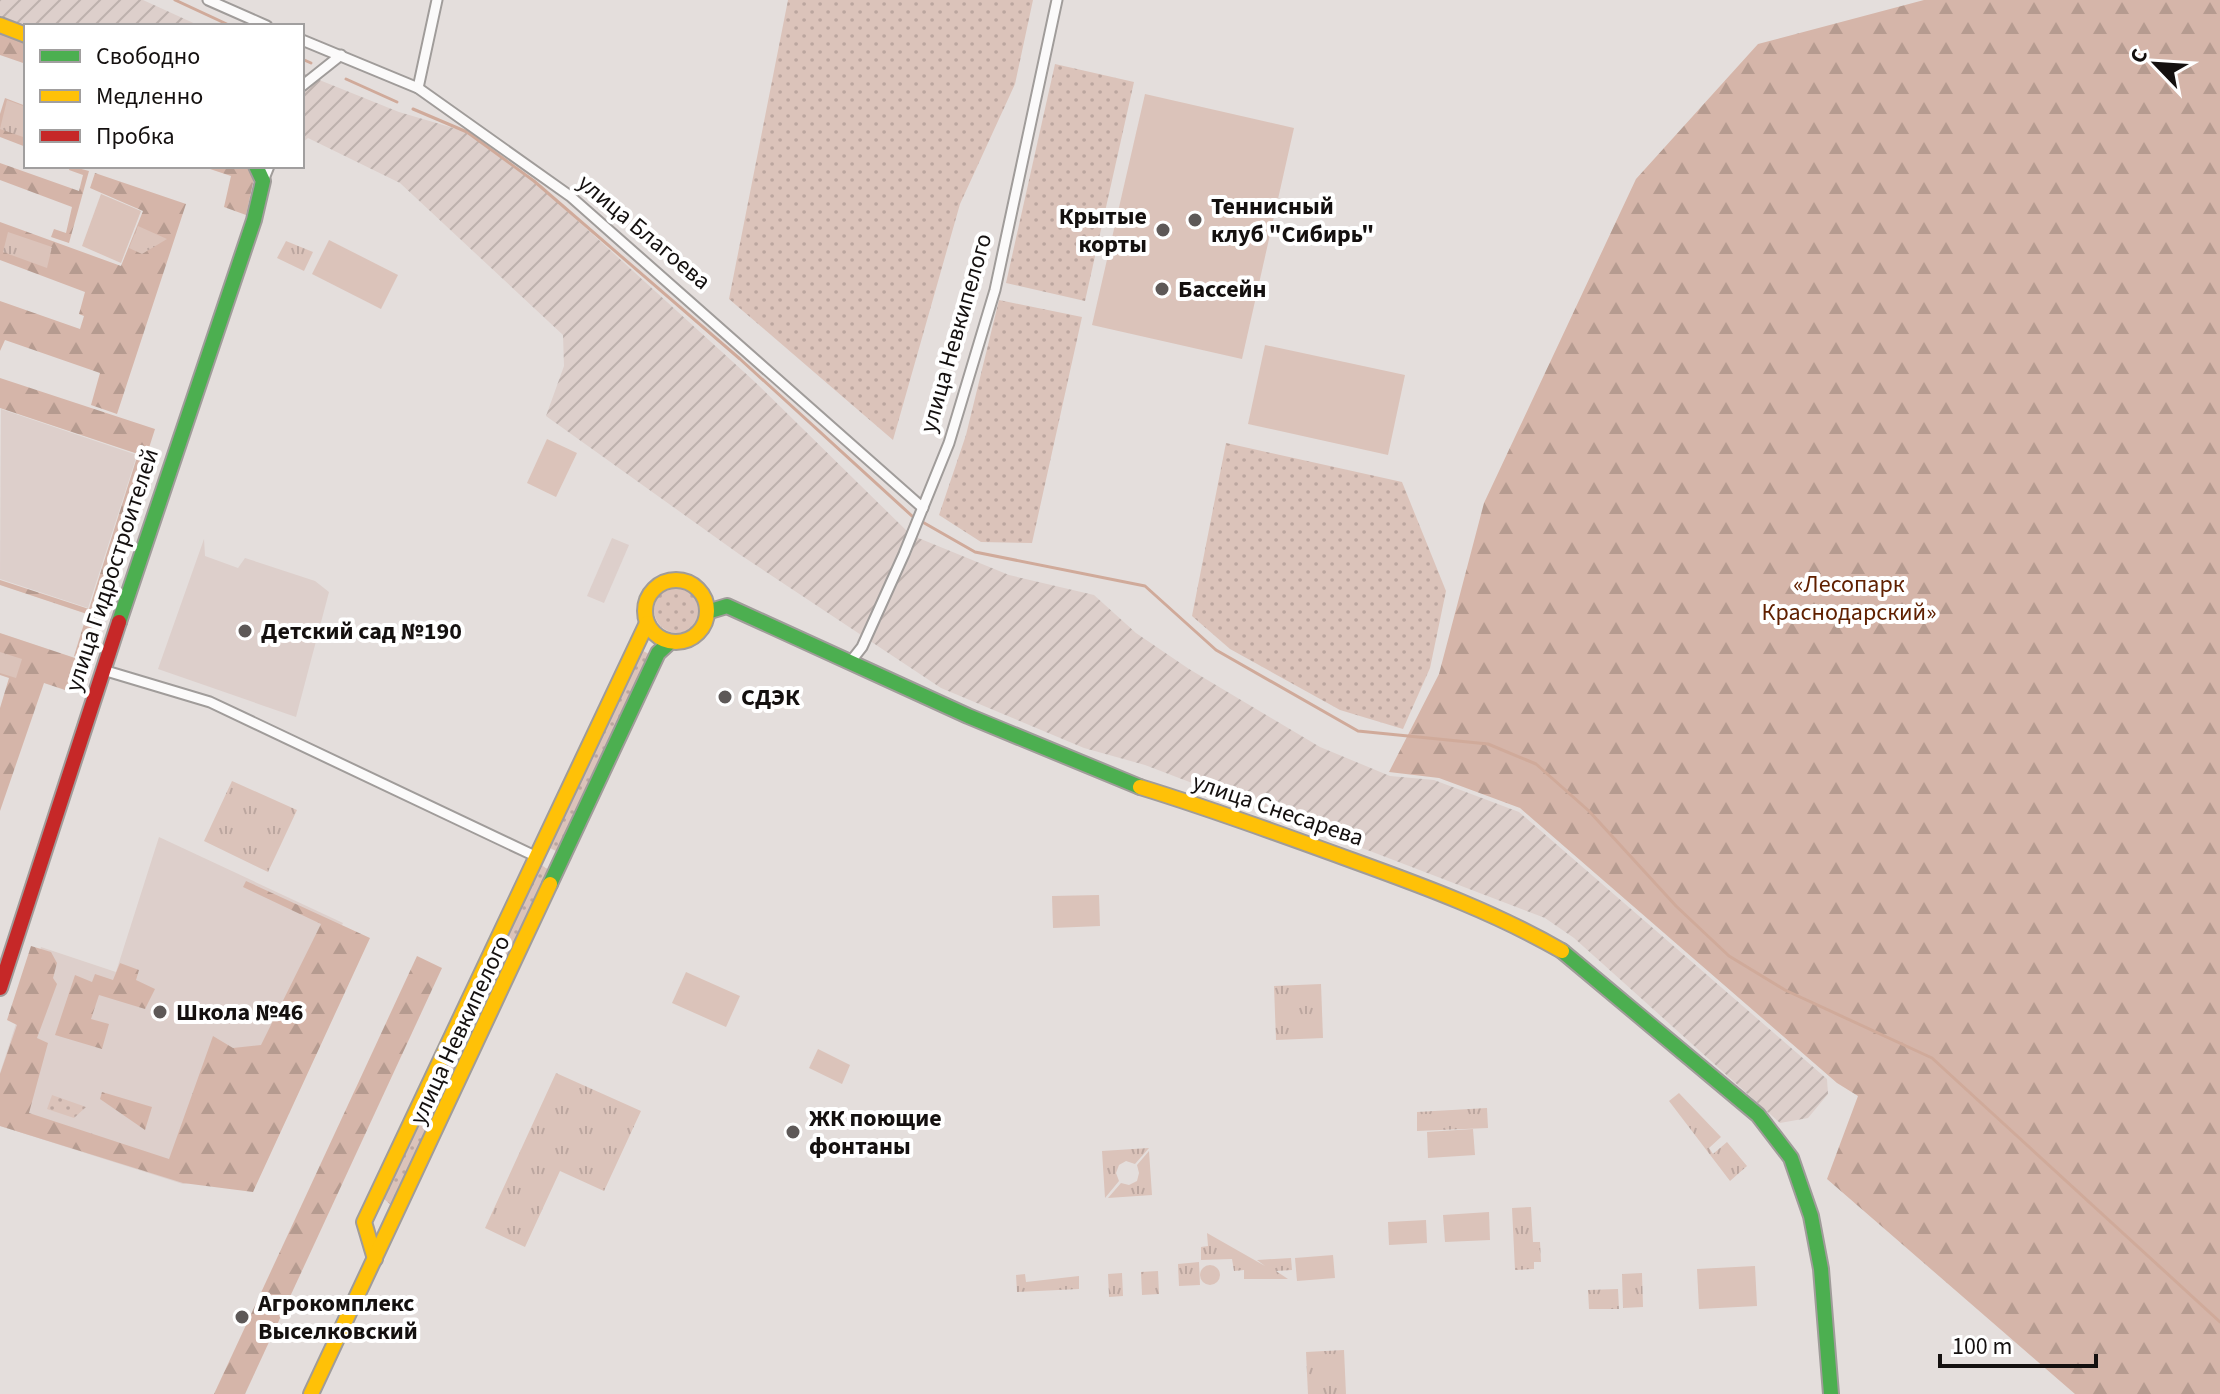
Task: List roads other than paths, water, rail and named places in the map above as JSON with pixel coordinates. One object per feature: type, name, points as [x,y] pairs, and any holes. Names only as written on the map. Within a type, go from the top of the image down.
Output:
[{"type":"street","points":[[208,0],[262,24]]},
{"type":"street","points":[[418,88],[437,0]]},
{"type":"street","name":"улица Невкипелого","points":[[851,661],[862,647],[949,443],[995,290],[1057,0]]},
{"type":"street","points":[[0,25],[24,34]]},
{"type":"street","name":"улица Благоева","points":[[304,41],[418,88],[570,196],[922,511]]},
{"type":"street","points":[[304,84],[338,57]]},
{"type":"street","points":[[257,168],[263,181]]},
{"type":"street","name":"улица Гидростроителей","points":[[0,988],[254,220],[268,168]]},
{"type":"street","points":[[671,580],[684,581],[696,587],[705,598],[707,612],[703,627],[692,638],[670,642],[656,635],[647,623],[645,609],[649,596],[658,586],[671,580]]},
{"type":"street","name":"улица Снесарева","points":[[707,612],[727,606],[1125,782],[1253,823],[1440,892],[1517,925],[1568,954],[1629,1002],[1758,1115],[1782,1144],[1800,1177],[1811,1216],[1824,1297],[1831,1394]]},
{"type":"street","name":"улица Невкипелого","points":[[375,1259],[364,1222],[647,623]]},
{"type":"street","name":"улица Невкипелого","points":[[311,1394],[558,873],[658,653],[670,642]]},
{"type":"street","points":[[103,670],[210,702],[536,854],[565,856]]},
{"type":"street","points":[[536,854],[558,873]]},
{"type":"street","points":[[377,1194],[382,1205],[391,1209],[401,1205]]},
{"type":"waterway","points":[[175,0],[227,24]]},
{"type":"waterway","points":[[304,60],[311,63]]},
{"type":"waterway","points":[[346,79],[397,102]]},
{"type":"waterway","points":[[413,109],[467,132],[534,181],[740,359],[912,516],[975,552],[1145,586],[1216,650],[1358,731],[1488,744],[1536,764],[1589,811],[1676,906],[1729,956],[1785,990],[1932,1058],[2220,1322]]},
{"type":"place","name":"Теннисный клуб \"Сибирь\"","points":[[1195,220]]},
{"type":"place","name":"Крытые корты","points":[[1163,230]]},
{"type":"place","name":"Бассейн","points":[[1162,289]]},
{"type":"place","name":"Детский сад №190","points":[[245,631]]},
{"type":"place","name":"СДЭК","points":[[725,697]]},
{"type":"place","name":"Школа №46","points":[[160,1012]]},
{"type":"place","name":"ЖК поющие фонтаны","points":[[793,1132]]},
{"type":"place","name":"Агрокомплекс Выселковский","points":[[242,1317]]},
{"type":"park label","name":"«Лесопарк Краснодарский»","points":[[1849,598]]}]
